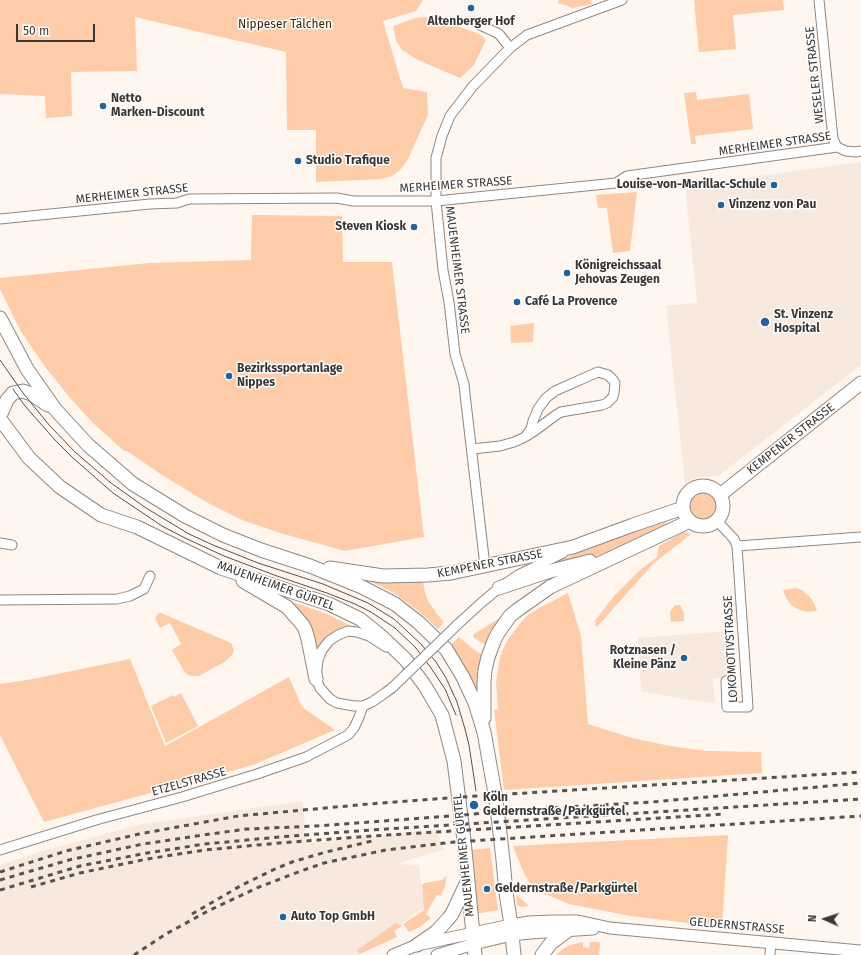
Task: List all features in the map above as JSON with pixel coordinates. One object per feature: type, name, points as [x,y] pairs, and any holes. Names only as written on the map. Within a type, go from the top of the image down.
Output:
[{"type":"main road","points":[[0,318],[27,369],[55,410],[88,445],[133,484],[185,516],[223,535],[261,550],[310,566],[362,587],[395,604],[446,649],[463,677],[475,703],[484,732],[496,800],[514,955]]},
{"type":"main road","name":"KEMPENER STRASSE","points":[[720,495],[861,383]]},
{"type":"main road","points":[[0,416],[7,400],[13,393],[23,391],[31,394],[55,410]]},
{"type":"main road","name":"MAUENHEIMER GÜRTEL","points":[[0,419],[29,458],[60,486],[101,515],[137,527],[221,568],[329,604],[360,620],[390,643],[406,660],[425,686],[442,715],[454,761],[474,944]]},
{"type":"main road","points":[[700,486],[708,487],[716,490],[720,495],[723,504],[722,512],[712,524],[697,526],[685,516],[683,508],[684,500],[687,493],[693,488],[700,486]]},
{"type":"main road","name":"KEMPENER STRASSE","points":[[310,566],[384,576],[450,573],[574,547],[683,508]]},
{"type":"main road","name":"KEMPENER STRASSE","points":[[484,732],[484,682],[486,663],[494,641],[510,616],[550,587],[690,521]]},
{"type":"main road","name":"KEMPENER STRASSE","points":[[499,588],[548,572],[632,548]]},
{"type":"main road","points":[[221,568],[282,603],[302,624],[308,639],[316,679]]},
{"type":"main road","points":[[417,945],[436,932],[452,914],[468,880]]},
{"type":"main road","points":[[542,955],[551,942],[570,930]]},
{"type":"street","name":"MAUENHEIMER STRASSE","points":[[485,566],[464,384],[455,354],[449,302],[443,270],[436,201],[436,158],[442,136],[450,116],[473,86],[510,48],[527,35],[622,0]]},
{"type":"street","name":"WESELER STRASSE","points":[[819,0],[833,139],[837,147]]},
{"type":"street","points":[[478,24],[500,34],[510,48]]},
{"type":"street","name":"MERHEIMER STRASSE","points":[[0,219],[150,204],[177,203],[189,199],[337,198],[353,201],[436,201],[616,183],[627,176],[837,147],[846,151],[861,151]]},
{"type":"street","points":[[472,449],[500,446],[514,442],[526,436],[541,427],[561,412],[607,403],[613,397],[615,383],[608,375],[598,372],[555,391],[546,398],[538,409],[531,429],[526,436]]},
{"type":"street","points":[[716,521],[734,539],[737,546],[861,537]]},
{"type":"street","points":[[0,543],[12,545]]},
{"type":"street","name":"LOKOMOTIVSTRASSE","points":[[726,681],[728,707],[748,707],[737,546]]},
{"type":"street","name":"KEMPENER STRASSE","points":[[363,706],[378,698],[393,687],[481,603],[499,588],[518,575],[574,547]]},
{"type":"street","points":[[0,600],[117,599],[130,596],[144,589],[150,576]]},
{"type":"street","points":[[363,706],[348,706],[334,701],[323,692],[318,684],[316,679],[318,660],[322,650],[329,641],[348,632],[357,632],[369,636],[406,660]]},
{"type":"street","name":"ETZELSTRASSE","points":[[0,850],[96,820],[182,797],[306,757],[348,735],[354,728],[363,706]]},
{"type":"street","name":"GELDERNSTRASSE","points":[[474,944],[536,921],[578,921],[610,928],[861,950]]},
{"type":"street","name":"GELDERNSTRASSE","points":[[512,930],[530,933],[610,928]]},
{"type":"street","points":[[770,955],[771,942]]},
{"type":"street","points":[[393,955],[417,945],[474,944]]},
{"type":"street","points":[[437,955],[474,944]]},
{"type":"shaded area","name":"St. Vinzenz Hospital","points":[[861,162],[861,365],[718,476],[698,477],[685,483],[666,306],[697,303],[685,186]]},
{"type":"shaded area","name":"Rotznasen / Kleine Pänz","points":[[727,631],[732,677],[713,679],[715,703],[682,699],[641,691],[638,638]]},
{"type":"shaded area","points":[[303,801],[306,844],[435,829],[444,849],[396,864],[419,865],[424,909],[410,917],[358,955],[0,955],[0,865],[39,852],[142,824]]},
{"type":"green space","name":"Nippeser Tälchen","points":[[0,0],[423,0],[416,11],[383,21],[403,88],[427,92],[428,115],[407,161],[400,170],[392,176],[381,179],[316,182],[316,130],[287,130],[286,52],[135,17],[137,71],[71,72],[72,116],[46,118],[45,96],[0,94]]},
{"type":"green space","points":[[559,0],[590,0],[592,4],[573,8],[558,3]]},
{"type":"green space","points":[[694,0],[783,0],[784,10],[733,15],[736,49],[699,52]]},
{"type":"green space","points":[[424,17],[436,19],[474,32],[481,35],[486,40],[474,65],[460,78],[418,60],[402,50],[396,41],[393,26],[416,18]]},
{"type":"green space","points":[[696,92],[697,100],[749,94],[753,129],[695,136],[696,144],[691,144],[684,93]]},
{"type":"green space","points":[[637,192],[630,251],[613,253],[607,208],[598,208],[596,195]]},
{"type":"green space","name":"Bezirkssportanlage Nippes","points":[[252,215],[342,216],[343,262],[392,262],[424,537],[345,551],[280,533],[242,520],[208,503],[162,475],[127,451],[124,451],[93,423],[70,398],[46,368],[20,330],[0,289],[0,278],[149,263],[251,260]]},
{"type":"green space","points":[[534,323],[533,342],[511,343],[510,326]]},
{"type":"green space","points":[[703,493],[713,497],[717,507],[713,517],[703,521],[693,517],[689,507],[693,497]]},
{"type":"green space","points":[[665,518],[668,528],[638,542],[598,556],[549,566],[549,564]]},
{"type":"green space","points":[[685,532],[691,534],[653,564],[597,627],[595,625],[596,623],[594,622],[614,596],[639,571],[657,557],[659,546]]},
{"type":"green space","points":[[372,580],[423,582],[428,601],[444,622],[438,629],[408,603],[394,593],[372,582]]},
{"type":"green space","points":[[796,588],[802,590],[810,597],[817,611],[807,612],[792,606],[786,598],[783,590]]},
{"type":"green space","points":[[568,593],[581,636],[588,724],[632,738],[670,746],[707,751],[761,752],[762,773],[504,790],[494,710],[498,709],[496,682],[500,658],[509,638],[529,614]]},
{"type":"green space","points":[[285,599],[327,614],[355,628],[335,632],[324,639],[317,650],[315,650]]},
{"type":"green space","points":[[675,605],[680,605],[684,613],[684,621],[671,622],[670,612]]},
{"type":"green space","points":[[159,613],[231,643],[234,650],[232,655],[226,661],[199,676],[188,675],[184,671],[172,650],[181,644],[170,623],[160,628],[155,618]]},
{"type":"green space","points":[[506,614],[487,646],[473,637],[474,634]]},
{"type":"green space","points":[[459,637],[484,656],[478,693],[465,666],[451,645]]},
{"type":"green space","points":[[130,659],[165,746],[289,677],[302,707],[335,730],[253,765],[44,822],[0,735],[0,684],[33,679]]},
{"type":"green space","points":[[181,693],[198,726],[166,743],[151,706],[173,695],[174,697]]},
{"type":"green space","points":[[728,835],[722,927],[630,916],[569,904],[538,891],[529,882],[513,846]]},
{"type":"green space","points":[[490,848],[498,910],[476,914],[469,850]]},
{"type":"green space","points":[[447,875],[441,896],[437,895],[426,914],[431,918],[420,927],[409,932],[403,924],[424,910],[422,885],[425,883],[442,880]]},
{"type":"green space","points":[[516,895],[529,906],[521,907],[517,905]]},
{"type":"green space","points":[[396,923],[402,926],[394,931],[397,937],[360,954],[357,950]]},
{"type":"green space","points":[[583,942],[583,947],[589,948],[590,942],[599,942],[599,955],[556,955],[570,945]]},
{"type":"tram line","points":[[0,360],[36,409],[75,452],[111,483],[146,508],[189,534],[213,545],[258,563],[323,584],[368,603],[394,619],[421,644],[436,662],[446,678],[457,702],[465,729],[476,791]]},
{"type":"tram line","points":[[13,389],[25,406],[73,458],[113,493],[162,526],[224,556],[355,604],[371,612],[395,628],[416,648],[431,668],[445,689],[456,715]]},
{"type":"railway","points":[[0,872],[66,851],[139,834],[238,816],[462,797],[861,772]]},
{"type":"railway","points":[[0,880],[69,860],[143,844],[247,829],[316,826],[516,810],[652,802],[861,783]]},
{"type":"railway","points":[[0,890],[80,866],[205,844],[371,830],[861,799]]},
{"type":"railway","points":[[31,887],[80,873],[147,859],[205,850],[372,836],[725,814]]},
{"type":"railway","points":[[134,955],[166,934],[208,911],[259,887],[324,863],[386,850],[454,842],[861,816]]},
{"type":"railway","points":[[192,914],[242,885],[292,862],[372,841]]},
{"type":"place","name":"Altenberger Hof","points":[[471,8]]},
{"type":"place","name":"Netto Marken-Discount","points":[[103,106]]},
{"type":"place","name":"Studio Trafique","points":[[298,161]]},
{"type":"place","name":"Louise-von-Marillac-Schule","points":[[774,185]]},
{"type":"place","name":"Vinzenz von Pau","points":[[721,205]]},
{"type":"place","name":"Steven Kiosk","points":[[414,227]]},
{"type":"place","name":"Königreichssaal Jehovas Zeugen","points":[[567,273]]},
{"type":"place","name":"Café La Provence","points":[[517,302]]},
{"type":"place","name":"St. Vinzenz Hospital","points":[[765,322]]},
{"type":"place","name":"Bezirkssportanlage Nippes","points":[[229,376]]},
{"type":"place","name":"Rotznasen / Kleine Pänz","points":[[684,658]]},
{"type":"place","name":"Köln Geldernstraße/Parkgürtel","points":[[474,805]]},
{"type":"place","name":"Geldernstraße/Parkgürtel","points":[[487,889]]},
{"type":"place","name":"Auto Top GmbH","points":[[283,917]]}]
